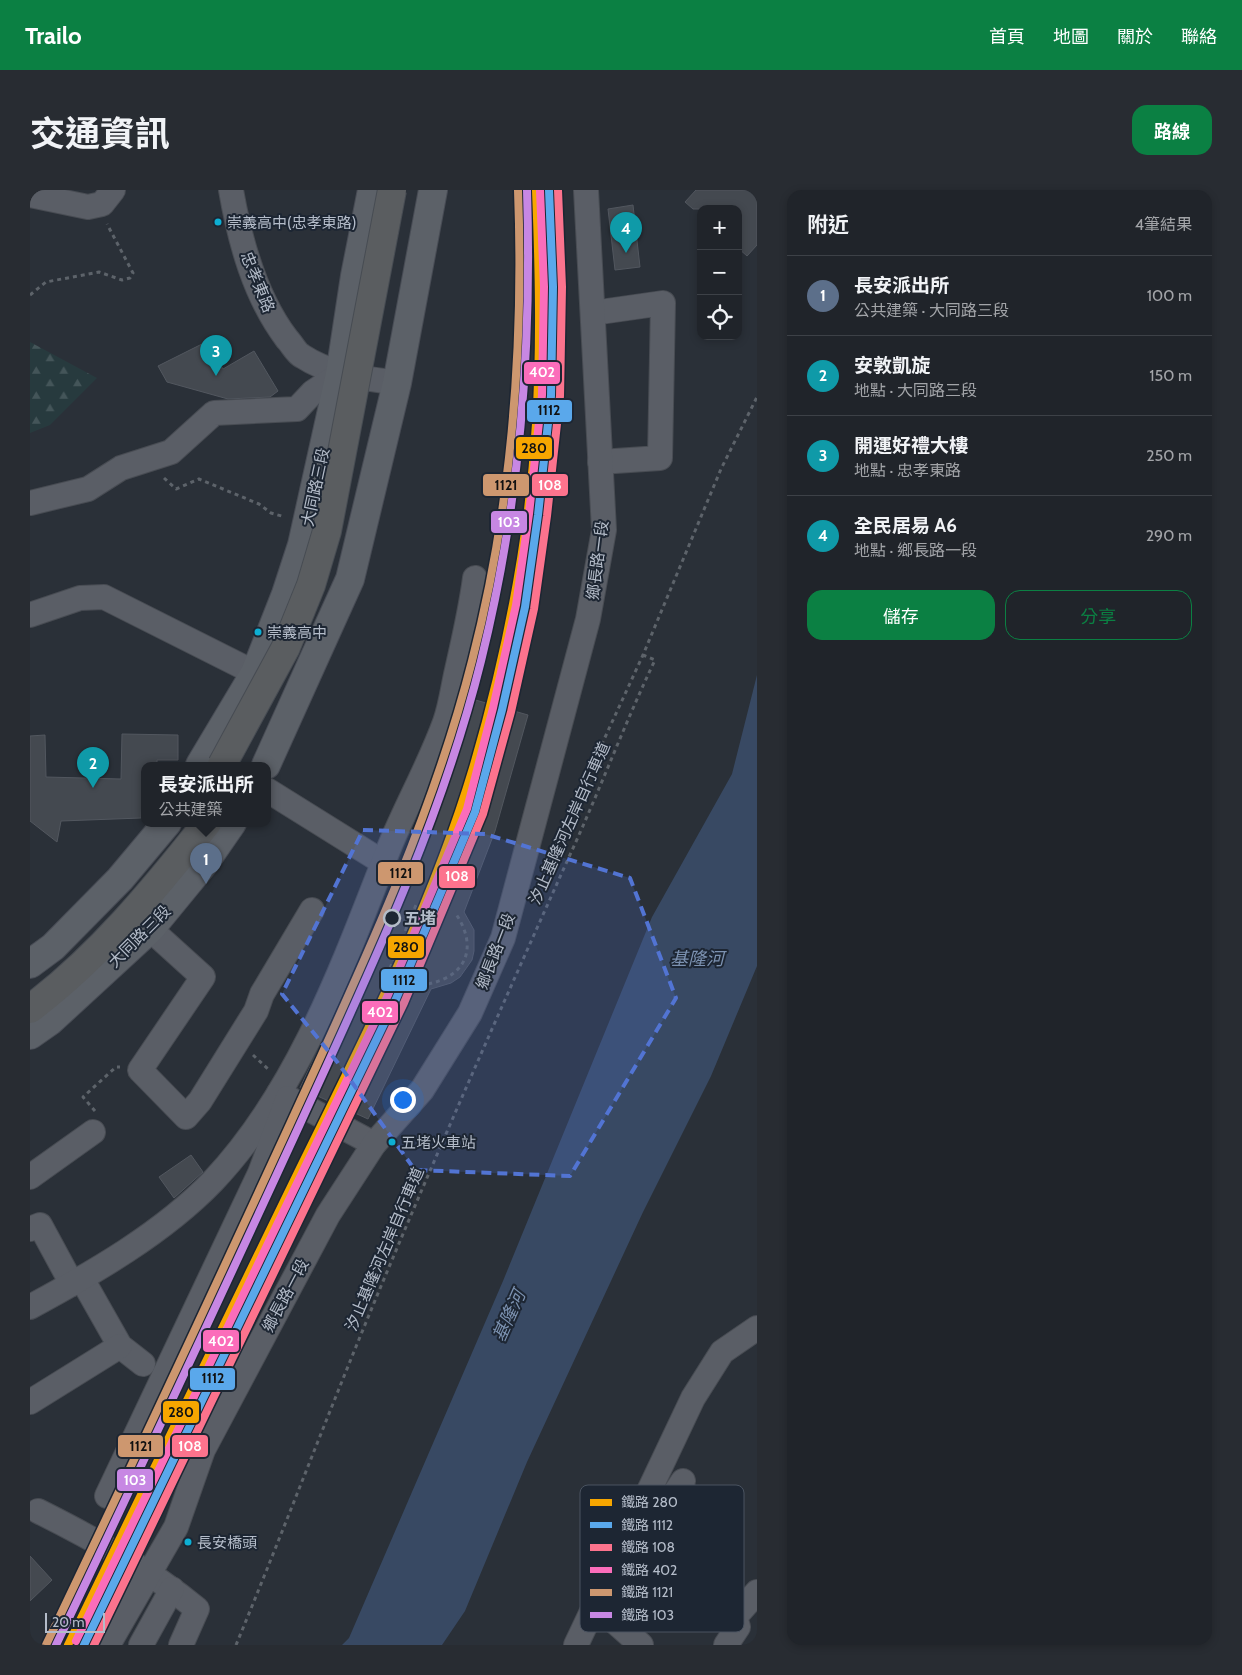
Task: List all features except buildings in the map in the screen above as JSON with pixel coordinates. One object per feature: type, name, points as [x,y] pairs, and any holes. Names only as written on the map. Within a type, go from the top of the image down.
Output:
[{"type":"highway","points":[[213,762],[286,647],[311,585],[327,531],[392,190]]},
{"type":"highway","points":[[241,762],[297,650],[323,590],[342,532],[406,190]]},
{"type":"highway","points":[[30,1009],[77,958],[127,894],[176,841],[186,827]]},
{"type":"highway","points":[[30,984],[77,958],[154,890],[204,827]]},
{"type":"main road","name":"大同路三段","points":[[212,762],[255,673],[286,594],[302,545],[340,374],[361,241],[372,190]]},
{"type":"main road","points":[[267,762],[350,579],[397,383],[434,190]]},
{"type":"main road","points":[[30,964],[52,947],[120,879],[164,827]]},
{"type":"main road","name":"大同路三段","points":[[30,1035],[50,1021],[150,929],[205,862],[229,827]]},
{"type":"street","name":"忠孝東路","points":[[231,190],[237,229],[264,303],[274,322],[300,356],[340,374],[397,383]]},
{"type":"street","points":[[357,190],[361,241]]},
{"type":"street","name":"鄉長路一段","points":[[108,1645],[176,1527],[208,1441],[328,1215],[374,1144],[422,1090],[470,1013],[503,938],[586,629],[600,562],[604,530],[586,190]]},
{"type":"street","points":[[30,195],[88,207],[108,197]]},
{"type":"street","points":[[593,313],[663,303],[660,458],[600,462]]},
{"type":"street","points":[[30,504],[88,489],[121,468],[171,452],[214,413],[297,409],[313,392],[340,374]]},
{"type":"street","points":[[107,1496],[260,1173],[284,1092],[341,972],[400,821],[431,758],[446,720],[471,608],[475,578]]},
{"type":"street","points":[[30,616],[80,598],[104,597],[255,673]]},
{"type":"street","points":[[271,792],[384,863]]},
{"type":"street","points":[[150,929],[203,978],[140,1070],[186,1117],[200,1102],[237,1042],[312,910]]},
{"type":"street","points":[[284,1092],[374,1144]]},
{"type":"street","points":[[30,1307],[77,1282],[157,1229],[211,1183],[235,1157],[284,1092]]},
{"type":"street","points":[[30,1177],[93,1132]]},
{"type":"street","points":[[35,1227],[77,1282],[120,1346],[144,1364]]},
{"type":"street","points":[[657,1485],[693,1398],[722,1352],[757,1328]]},
{"type":"street","points":[[30,1402],[120,1346]]},
{"type":"street","points":[[680,1485],[683,1481]]},
{"type":"street","points":[[33,1509],[89,1537],[149,1572],[197,1609],[181,1645]]},
{"type":"street","points":[[141,1645],[172,1589]]},
{"type":"street","points":[[744,1607],[757,1592]]},
{"type":"street","points":[[576,1645],[586,1632]]},
{"type":"street","points":[[624,1632],[636,1644]]},
{"type":"street","points":[[726,1645],[735,1632]]},
{"type":"path","points":[[30,295],[46,282],[99,272],[122,280],[130,278],[132,274],[104,218],[108,197]]},
{"type":"path","name":"汐止基隆河左岸自行車道","points":[[547,863],[643,655],[721,469],[757,396]]},
{"type":"path","points":[[154,459],[163,477],[176,489],[199,479],[259,504],[271,513],[307,523]]},
{"type":"path","name":"汐止基隆河左岸自行車道","points":[[236,1645],[380,1290],[420,1199],[465,1087],[655,660],[643,655]]},
{"type":"path","points":[[390,968],[416,905]]},
{"type":"path","points":[[428,984],[443,981],[456,972],[465,958],[468,943],[465,927],[456,914]]},
{"type":"path","points":[[237,1042],[243,1040],[284,1092]]},
{"type":"path","points":[[93,1132],[101,1124],[100,1117],[83,1097],[116,1067],[140,1070]]},
{"type":"highlighted area","points":[[363,830],[485,834],[630,878],[676,998],[570,1176],[415,1170],[338,1063],[282,994]]},
{"type":"green space","points":[[30,342],[97,378],[50,425],[30,433]]},
{"type":"water","name":"基隆河","points":[[757,675],[757,966],[711,1076],[643,1212],[527,1462],[465,1611],[442,1645],[342,1645],[349,1638],[503,1281],[652,917],[732,774]]},
{"type":"rail line","name":"1121","points":[[46,1645],[200,1320],[367,954],[392,896],[436,780],[472,661],[486,603],[506,486],[517,368],[519,309],[518,190]]},
{"type":"rail line","name":"103","points":[[56,1645],[210,1320],[352,1011],[401,896],[446,780],[465,721],[481,661],[505,544],[514,485],[521,427],[525,368],[528,250],[527,190]]},
{"type":"rail line","name":"280","points":[[68,1645],[395,972],[437,871],[473,768],[506,641],[522,554],[533,467],[538,395],[539,336],[536,190]]},
{"type":"rail line","name":"402","points":[[76,1641],[388,995],[467,809],[493,708],[516,605],[529,514],[542,395],[544,287],[540,190]]},
{"type":"rail line","name":"1112","points":[[84,1645],[396,999],[475,812],[502,710],[525,607],[538,515],[551,396],[553,287],[549,190]]},
{"type":"rail line","name":"108","points":[[94,1645],[404,1003],[483,814],[511,712],[534,609],[547,516],[560,396],[562,287],[558,190]]},
{"type":"place","name":"崇義高中(忠孝東路)","points":[[218,222]]},
{"type":"place","name":"全民居易 A6","points":[[626,253]]},
{"type":"place","name":"開運好禮大樓","points":[[216,376]]},
{"type":"place","name":"崇義高中","points":[[258,632]]},
{"type":"place","name":"安敦凱旋","points":[[93,788]]},
{"type":"place","name":"長安派出所","points":[[206,884]]},
{"type":"place","name":"五堵","points":[[392,918]]},
{"type":"place","name":"五堵火車站","points":[[392,1142]]},
{"type":"place","name":"長安橋頭","points":[[188,1542]]}]
